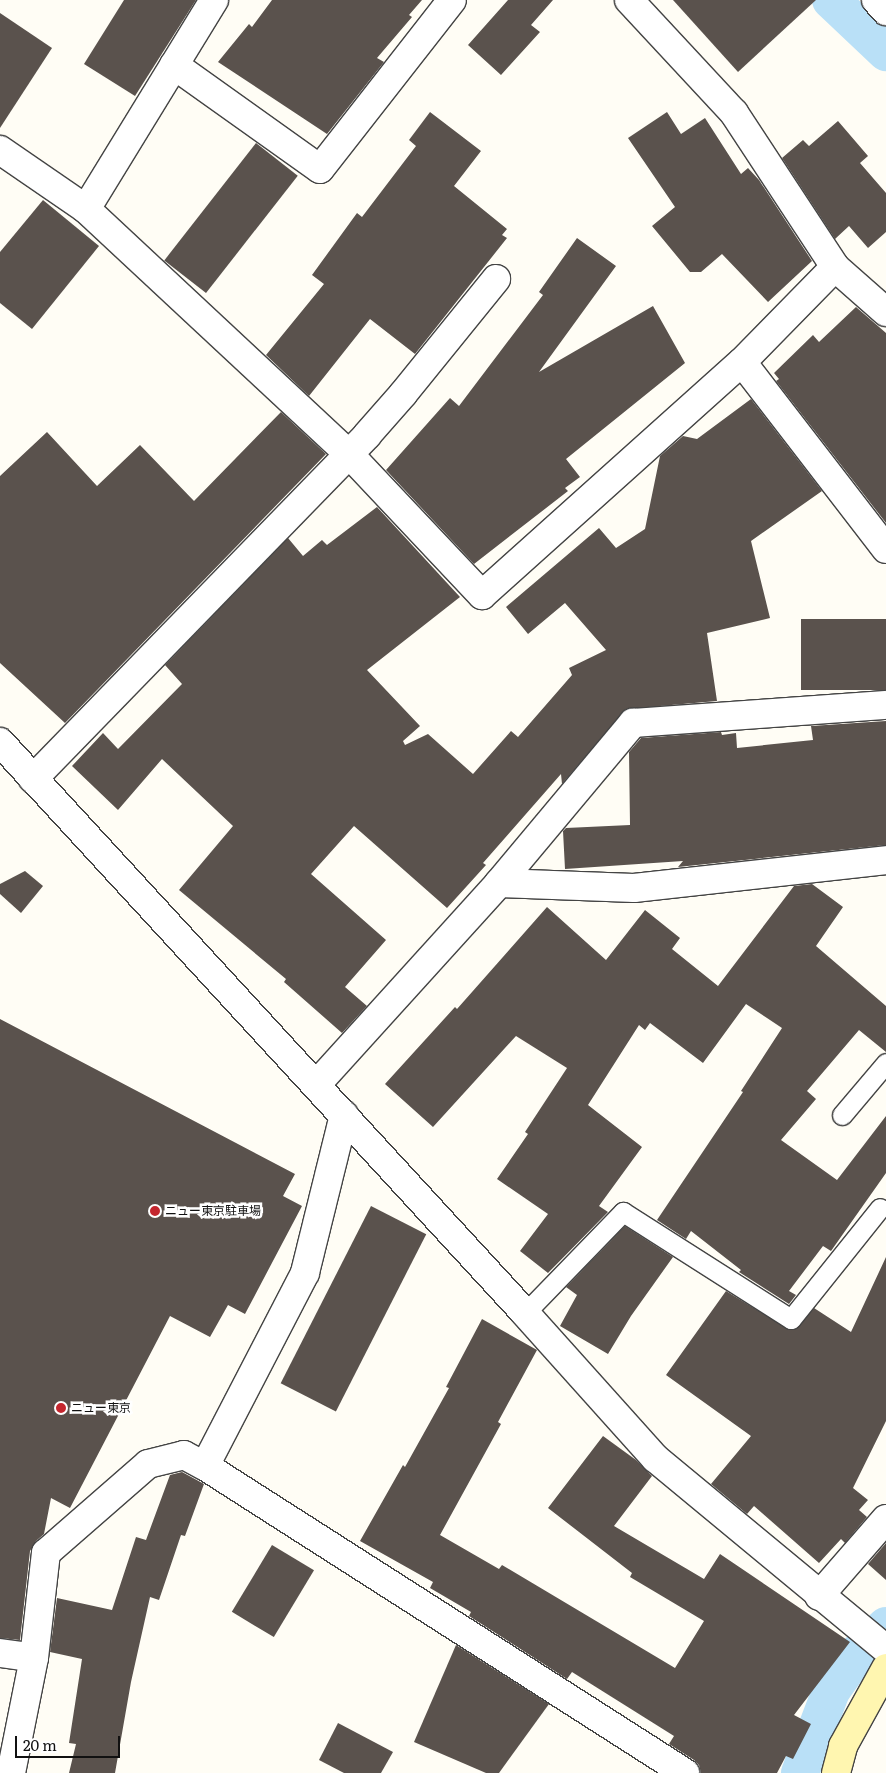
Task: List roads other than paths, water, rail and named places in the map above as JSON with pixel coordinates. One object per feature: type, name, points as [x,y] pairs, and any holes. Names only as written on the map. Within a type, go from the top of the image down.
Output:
[{"type":"main road","points":[[836,1773],[843,1746],[885,1655]]},
{"type":"street","points":[[86,209],[214,0]]},
{"type":"street","points":[[174,65],[320,169],[452,0]]},
{"type":"street","points":[[629,0],[734,113],[835,267],[886,312]]},
{"type":"street","points":[[876,0],[886,11]]},
{"type":"street","points":[[0,150],[86,209],[349,454],[482,595],[742,362],[835,267]]},
{"type":"street","points":[[33,778],[349,454],[403,394],[496,279]]},
{"type":"street","points":[[742,362],[886,549]]},
{"type":"street","points":[[316,1085],[499,883],[633,723],[886,705]]},
{"type":"street","points":[[0,742],[344,1115],[655,1458],[856,1626],[885,1655]]},
{"type":"street","points":[[499,883],[634,888],[886,860]]},
{"type":"street","points":[[204,1466],[305,1273],[344,1115]]},
{"type":"street","points":[[11,1773],[34,1658],[46,1553],[148,1464],[184,1456],[204,1466],[686,1773]]},
{"type":"street","points":[[820,1596],[886,1519]]},
{"type":"street","points":[[0,1653],[34,1658]]},
{"type":"lane","points":[[842,1115],[886,1063]]},
{"type":"lane","points":[[525,1313],[623,1212],[791,1319],[880,1208]]},
{"type":"waterway","points":[[831,0],[886,52]]},
{"type":"waterway","points":[[800,1773],[831,1691],[858,1653],[886,1626]]},
{"type":"place","name":"ニュー東京駐車場","points":[[155,1211]]},
{"type":"place","name":"ニュー東京","points":[[61,1408]]}]
